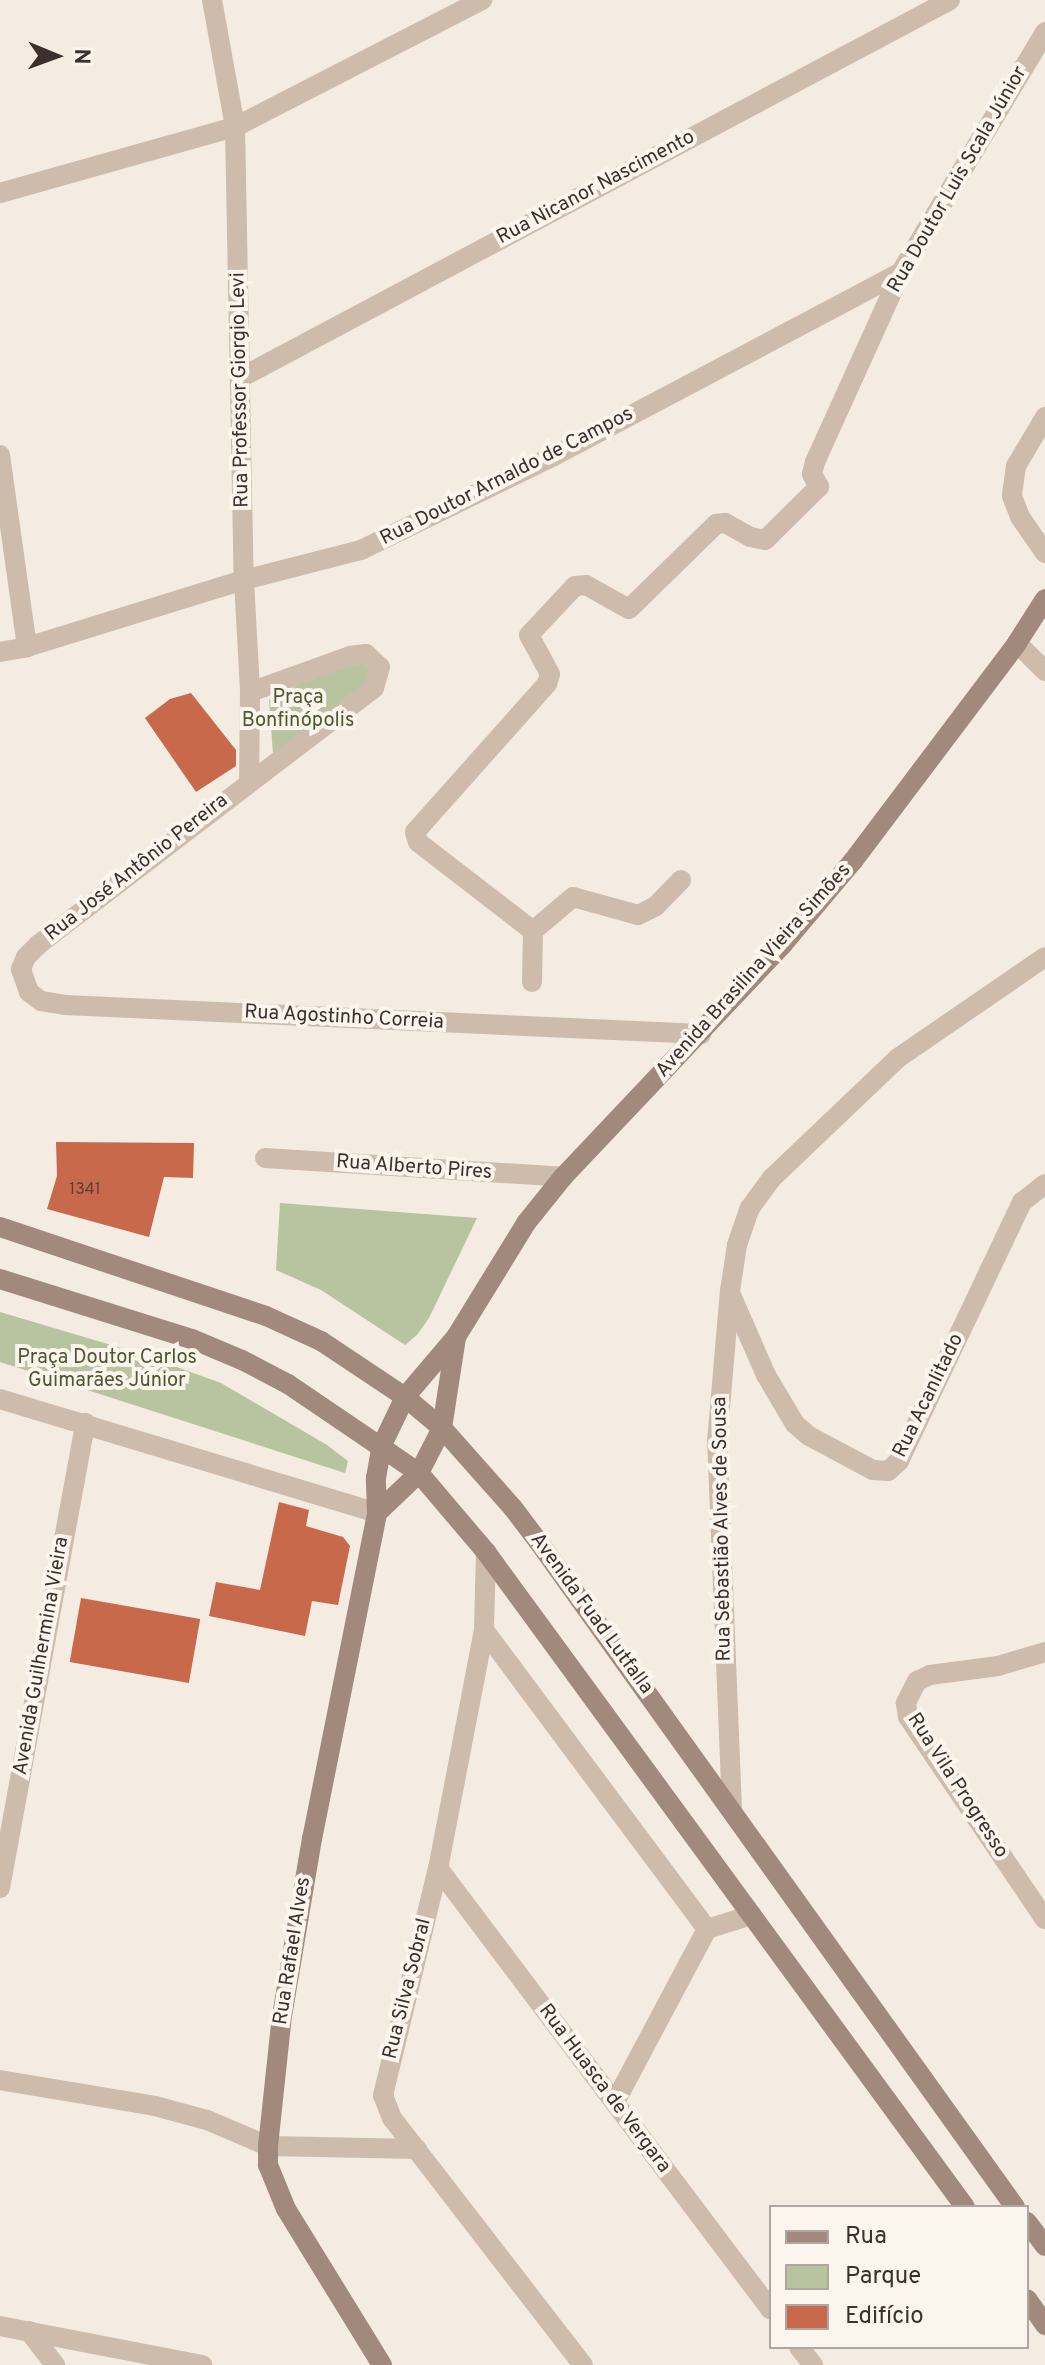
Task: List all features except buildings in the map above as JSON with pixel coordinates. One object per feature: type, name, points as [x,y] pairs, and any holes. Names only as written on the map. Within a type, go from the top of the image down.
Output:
[{"type":"main road","name":"Avenida Brasilina Vieira Simões","points":[[377,1513],[376,1478],[382,1445],[405,1397],[456,1337],[526,1223],[563,1177],[701,1034],[853,861],[1017,643],[1045,599]]},
{"type":"main road","name":"Avenida Fuad Lutfalla","points":[[0,1227],[266,1316],[321,1341],[405,1397],[442,1428],[513,1508],[1014,2205]]},
{"type":"main road","points":[[0,1279],[192,1339],[242,1360],[288,1384],[419,1473],[486,1552],[964,2205]]},
{"type":"main road","name":"Avenida Brasilina Vieira Simões","points":[[377,1513],[419,1473],[442,1428],[456,1337]]},
{"type":"main road","name":"Rua Rafael Alves","points":[[377,1513],[312,1839],[282,2016],[268,2165],[286,2209],[382,2365]]},
{"type":"main road","points":[[1029,2225],[1045,2246]]},
{"type":"main road","points":[[1029,2302],[1045,2325]]},
{"type":"street","name":"Rua Professor Giorgio Levi","points":[[212,0],[235,127],[244,580],[250,692],[249,781]]},
{"type":"street","points":[[0,193],[235,127],[482,0]]},
{"type":"street","name":"Rua Nicanor Nascimento","points":[[242,377],[950,0]]},
{"type":"street","name":"Rua Doutor Luis Scala Júnior","points":[[533,931],[418,842],[415,832],[547,684],[550,674],[531,643],[531,631],[581,584],[623,609],[635,607],[716,524],[725,523],[758,540],[771,537],[819,487],[812,474],[815,462],[901,272],[1045,32]]},
{"type":"street","name":"Rua Doutor Arnaldo de Campos","points":[[0,652],[27,647],[244,580],[301,569],[361,550],[443,514],[901,272]]},
{"type":"street","points":[[1045,417],[1016,466],[1012,496],[1020,517],[1045,553]]},
{"type":"street","points":[[0,455],[27,647]]},
{"type":"street","points":[[1017,643],[1045,671]]},
{"type":"street","points":[[249,781],[374,688],[380,667],[366,654],[350,656],[250,692]]},
{"type":"street","name":"Rua José Antônio Pereira","points":[[26,957],[249,781]]},
{"type":"street","points":[[532,982],[533,931],[573,897],[582,897],[629,914],[646,912],[681,880]]},
{"type":"street","name":"Rua Agostinho Correia","points":[[26,957],[21,969],[29,992],[41,1001],[65,1005],[701,1034]]},
{"type":"street","name":"Rua Sebastião Alves de Sousa","points":[[732,1810],[717,1442],[730,1291],[737,1245],[750,1208],[772,1178],[898,1058],[1045,957]]},
{"type":"street","name":"Rua Alberto Pires","points":[[265,1158],[563,1177]]},
{"type":"street","name":"Rua Acanlitado","points":[[730,1291],[766,1375],[795,1424],[809,1436],[873,1470],[888,1471],[899,1461],[1022,1202],[1045,1184]]},
{"type":"street","points":[[0,1399],[377,1513]]},
{"type":"street","name":"Avenida Guilhermina Vieira","points":[[0,1888],[85,1423]]},
{"type":"street","name":"Rua Silva Sobral","points":[[486,1552],[484,1630],[438,1868],[383,2095],[392,2118],[583,2365]]},
{"type":"street","points":[[484,1630],[707,1929]]},
{"type":"street","name":"Rua Vila Progresso","points":[[1045,1652],[998,1666],[930,1675],[917,1681],[906,1703],[908,1717],[1037,1893],[1045,1919]]},
{"type":"street","name":"Rua Huasca de Vergara","points":[[438,1868],[769,2307]]},
{"type":"street","points":[[615,2102],[707,1929],[752,1915]]},
{"type":"street","points":[[0,2080],[155,2106],[207,2120],[268,2146],[417,2149]]},
{"type":"street","points":[[0,2326],[202,2365]]},
{"type":"street","points":[[29,2331],[55,2365]]},
{"type":"street","points":[[801,2349],[813,2365]]},
{"type":"green space","name":"Praça Bonfinópolis","points":[[342,662],[368,663],[372,681],[273,754],[269,700]]},
{"type":"green space","points":[[280,1203],[477,1218],[429,1318],[405,1345],[321,1290],[276,1270]]},
{"type":"green space","name":"Praça Doutor Carlos Guimarães Júnior","points":[[0,1312],[138,1353],[221,1383],[327,1445],[348,1461],[345,1473],[0,1362]]}]
